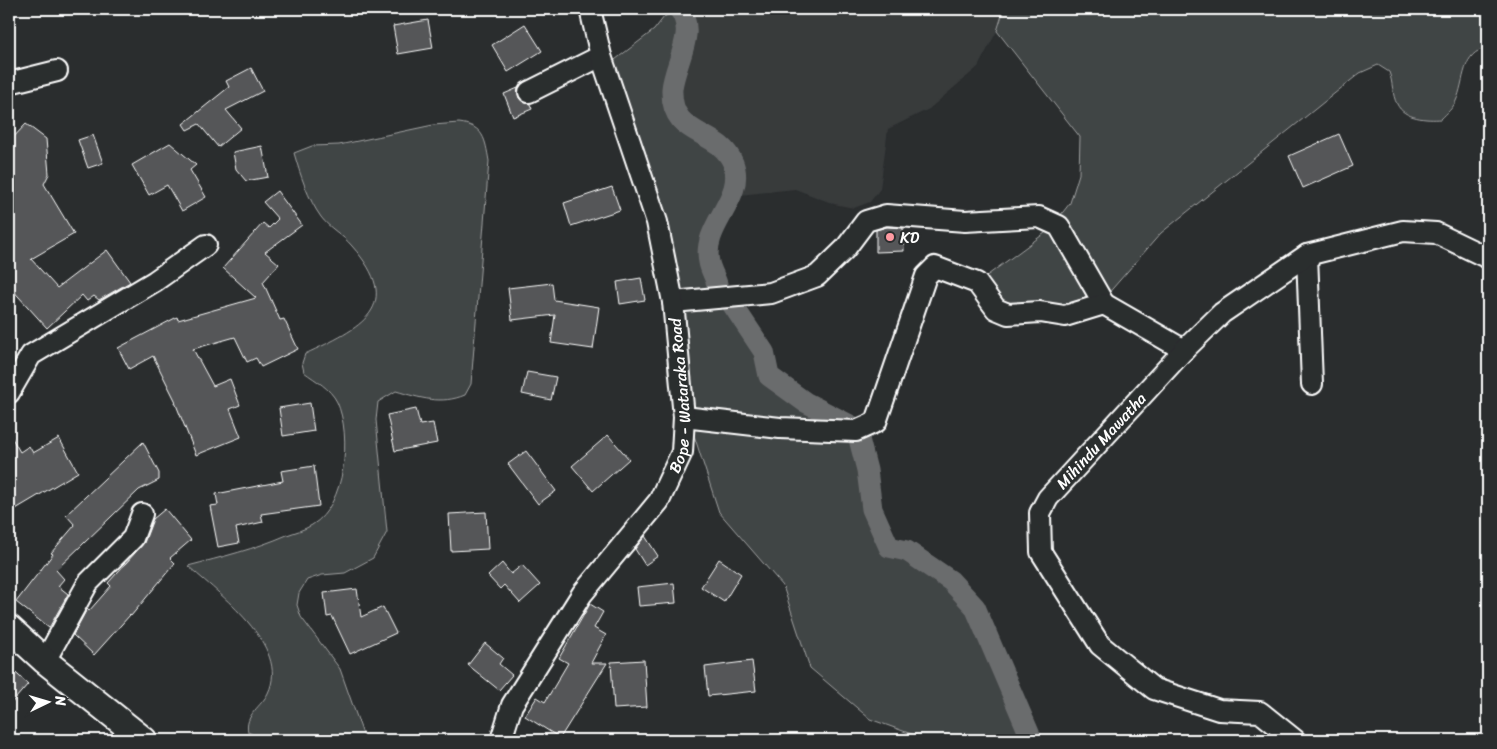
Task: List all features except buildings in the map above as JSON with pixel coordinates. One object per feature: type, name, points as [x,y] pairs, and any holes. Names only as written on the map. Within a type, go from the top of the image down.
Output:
[{"type":"main road","points":[[9,628],[45,661],[144,740]]},
{"type":"street","name":"Bope - Wataraka Road","points":[[500,740],[512,705],[582,594],[659,501],[682,452],[684,417],[673,302],[657,222],[601,56],[590,9]]},
{"type":"street","points":[[529,92],[601,56]]},
{"type":"street","points":[[9,83],[58,71]]},
{"type":"street","points":[[673,302],[771,293],[817,276],[845,250],[866,221],[886,215],[965,221],[1039,217],[1059,226],[1104,304],[1184,350]]},
{"type":"street","name":"Mihindu Mawatha","points":[[1295,740],[1260,712],[1219,710],[1154,689],[1100,645],[1041,552],[1040,513],[1048,498],[1184,350],[1222,313],[1307,255],[1403,231],[1436,234],[1488,258]]},
{"type":"street","points":[[9,393],[31,355],[155,280],[206,246]]},
{"type":"street","points":[[1307,255],[1312,384]]},
{"type":"street","points":[[684,417],[780,428],[846,431],[856,431],[876,422],[926,276],[936,267],[976,283],[996,309],[1008,314],[1040,312],[1066,316],[1104,304]]},
{"type":"street","points":[[45,661],[88,583],[133,538],[142,514]]},
{"type":"shaded area","points":[[677,9],[684,17],[686,29],[673,85],[671,99],[673,110],[684,124],[719,146],[726,153],[732,161],[735,173],[730,198],[712,235],[709,248],[711,269],[715,277],[744,308],[753,322],[762,345],[769,376],[805,402],[857,427],[867,470],[872,509],[889,547],[907,551],[951,581],[975,607],[1032,740],[928,740],[870,719],[810,668],[783,586],[719,512],[688,417],[680,316],[607,66],[654,30],[664,17]]},
{"type":"shaded area","points":[[679,9],[1004,9],[997,31],[978,67],[929,109],[888,129],[880,189],[870,202],[854,208],[834,204],[795,189],[730,196],[737,182],[724,148],[684,123],[673,110],[672,89],[676,69],[686,41],[684,20]]},
{"type":"shaded area","points":[[1004,9],[1488,9],[1488,48],[1479,50],[1468,61],[1456,101],[1441,119],[1416,118],[1400,109],[1394,97],[1389,72],[1378,65],[1360,73],[1161,233],[1099,304],[1008,314],[977,283],[1049,230],[1070,203],[1079,174],[1080,137],[997,31]]},
{"type":"shaded area","points":[[459,123],[474,127],[482,135],[489,161],[471,384],[465,395],[447,400],[414,396],[396,391],[378,402],[376,420],[387,532],[373,558],[345,573],[322,575],[307,580],[299,593],[297,605],[301,617],[340,669],[365,740],[263,740],[248,732],[247,726],[251,716],[268,693],[272,675],[269,657],[261,639],[248,622],[188,566],[275,540],[309,527],[323,515],[332,502],[339,486],[343,468],[345,450],[342,416],[337,402],[331,393],[304,372],[302,363],[305,354],[344,335],[359,324],[370,313],[376,300],[375,285],[368,267],[352,246],[324,221],[316,210],[305,186],[294,153],[312,146],[339,145],[433,125]]},
{"type":"waterway","points":[[679,9],[684,18],[686,38],[672,89],[673,105],[679,117],[686,125],[717,143],[726,152],[733,163],[736,176],[734,188],[711,236],[708,249],[710,265],[717,284]]},
{"type":"waterway","points":[[732,304],[764,352],[769,376],[805,402],[854,427]]},
{"type":"waterway","points":[[859,439],[867,470],[872,509],[889,547],[907,551],[951,581],[975,607],[1032,740]]},
{"type":"place","name":"KD","points":[[890,237]]}]
